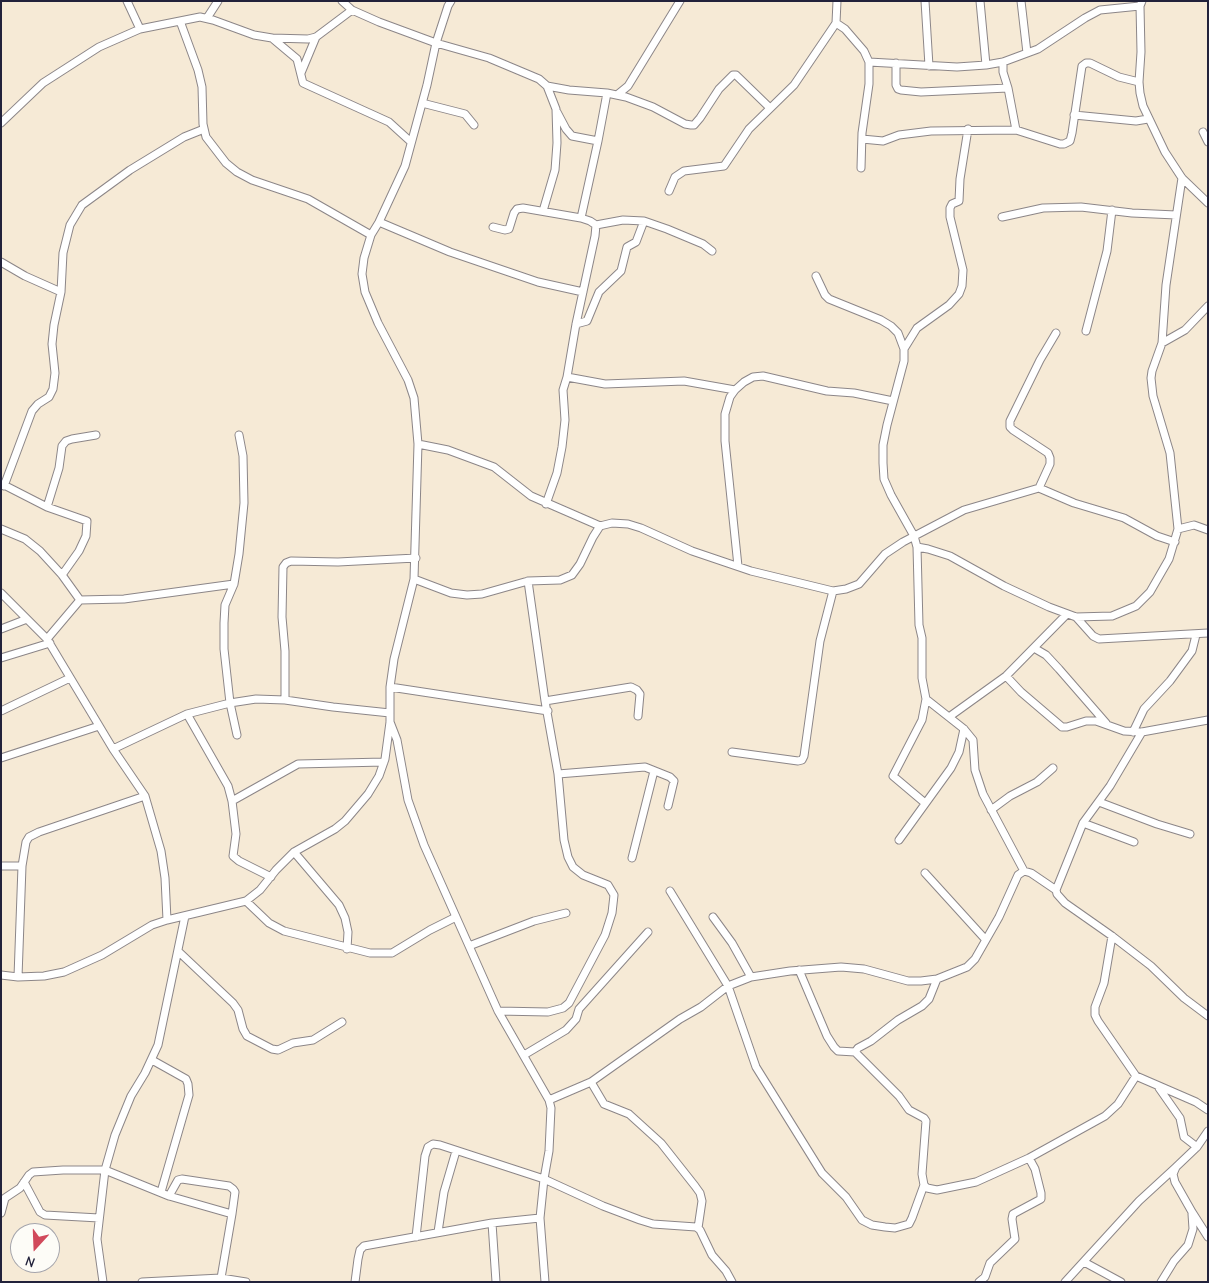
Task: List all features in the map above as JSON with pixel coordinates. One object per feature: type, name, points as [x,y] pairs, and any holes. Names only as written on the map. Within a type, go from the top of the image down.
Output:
[{"type":"street","points":[[127,1],[140,29]]},
{"type":"street","points":[[207,18],[218,1]]},
{"type":"street","points":[[342,1],[352,10],[436,43],[489,58],[539,79],[547,86],[556,109],[566,129],[572,136],[598,141]]},
{"type":"street","points":[[1,975],[18,977],[44,976],[64,972],[102,955],[152,925],[246,901],[260,890],[294,852],[335,829],[353,814],[379,776],[384,762],[390,722],[390,687],[397,645],[411,597],[414,579],[418,444],[414,398],[408,380],[378,323],[363,285],[364,258],[371,235],[380,222],[405,166],[436,43],[451,1]]},
{"type":"street","points":[[618,95],[628,86],[680,1]]},
{"type":"street","points":[[670,191],[675,177],[684,171],[724,166],[749,129],[802,75],[808,62],[836,23],[837,1]]},
{"type":"street","points":[[925,1],[929,66]]},
{"type":"street","points":[[980,1],[986,65]]},
{"type":"street","points":[[1021,1],[1027,52]]},
{"type":"street","points":[[869,62],[958,67],[1003,62],[1038,49],[1100,10],[1141,4],[1139,82],[1140,93],[1148,119],[1165,152],[1182,178],[1208,203]]},
{"type":"street","points":[[1,123],[43,83],[76,60],[99,47],[140,29],[200,17],[238,30],[272,38],[308,39],[316,36],[352,10]]},
{"type":"street","points":[[180,21],[198,70],[202,87],[206,137],[226,163],[237,172],[308,199],[371,235]]},
{"type":"street","points":[[836,23],[846,29],[864,50],[869,62],[869,84],[862,139],[861,168]]},
{"type":"street","points":[[301,74],[316,36]]},
{"type":"street","points":[[272,38],[297,59],[303,83],[389,122],[411,142]]},
{"type":"street","points":[[1003,62],[1003,72],[1016,130]]},
{"type":"street","points":[[896,63],[896,85],[901,90],[921,92],[1008,88]]},
{"type":"street","points":[[862,139],[882,141],[899,135],[968,129],[1016,130],[1060,144],[1067,143],[1070,141],[1072,133],[1082,66],[1090,63],[1119,77],[1139,82]]},
{"type":"street","points":[[547,86],[618,95],[653,107],[685,124],[694,125],[719,89],[733,75],[736,75],[770,108]]},
{"type":"street","points":[[581,218],[607,93]]},
{"type":"street","points":[[422,103],[465,114],[474,125]]},
{"type":"street","points":[[543,211],[555,170],[556,109]]},
{"type":"street","points":[[1074,115],[1136,121],[1148,119]]},
{"type":"street","points":[[62,576],[79,551],[86,536],[88,521],[47,507],[3,485],[32,411],[38,404],[49,397],[53,389],[55,373],[52,344],[61,292],[63,253],[70,225],[82,205],[161,150],[184,137],[204,129]]},
{"type":"street","points":[[904,349],[917,328],[949,305],[959,294],[962,286],[963,270],[950,217],[950,208],[952,204],[960,201],[960,179],[968,129]]},
{"type":"street","points":[[1203,132],[1208,142]]},
{"type":"street","points":[[917,547],[950,556],[1004,586],[1066,615],[1076,617],[1112,616],[1136,606],[1150,592],[1161,576],[1175,542],[1178,529],[1170,453],[1153,396],[1151,378],[1162,342],[1166,285],[1182,178]]},
{"type":"street","points":[[1002,217],[1042,208],[1081,207],[1153,214],[1176,214]]},
{"type":"street","points":[[493,227],[508,229],[517,209],[543,211],[581,218],[596,225],[623,220],[644,221],[704,244],[712,251]]},
{"type":"street","points":[[1086,331],[1107,251],[1112,210]]},
{"type":"street","points":[[576,324],[587,321],[598,292],[621,271],[627,247],[636,242],[644,221]]},
{"type":"street","points":[[380,222],[450,252],[538,282],[583,292]]},
{"type":"street","points":[[546,504],[557,473],[562,447],[565,420],[563,390],[568,377],[576,324],[596,236],[596,225]]},
{"type":"street","points":[[1,262],[25,276],[61,292]]},
{"type":"street","points":[[816,276],[825,295],[829,299],[855,308],[891,326],[898,333],[904,349],[904,361],[883,444],[884,479],[890,495],[914,536],[917,547],[919,625],[922,638],[922,678],[926,699],[922,720],[893,776],[925,804]]},
{"type":"street","points":[[1162,342],[1185,330],[1205,315],[1208,306]]},
{"type":"street","points":[[1039,488],[1050,464],[1048,453],[1013,430],[1010,426],[1010,421],[1040,360],[1056,333]]},
{"type":"street","points":[[738,566],[725,441],[725,414],[730,398],[735,390],[744,382],[763,376],[827,391],[854,393],[893,401]]},
{"type":"street","points":[[568,377],[605,384],[684,380],[735,390]]},
{"type":"street","points":[[47,507],[59,468],[62,446],[66,441],[72,439],[96,435]]},
{"type":"street","points":[[237,735],[230,703],[224,649],[224,614],[227,599],[234,584],[245,495],[244,456],[239,435]]},
{"type":"street","points":[[418,444],[448,450],[494,467],[531,496],[600,526],[612,523],[628,524],[692,551],[738,566],[833,591],[859,584],[885,554],[914,536],[964,510],[1039,488],[1074,503],[1124,518],[1157,536],[1175,542]]},
{"type":"street","points":[[1178,529],[1194,525],[1208,530]]},
{"type":"street","points":[[414,579],[451,593],[467,595],[482,594],[528,581],[560,580],[572,575],[600,526]]},
{"type":"street","points":[[1,529],[32,544],[62,576],[80,600]]},
{"type":"street","points":[[285,700],[285,651],[282,617],[283,567],[286,563],[291,561],[338,562],[416,558]]},
{"type":"street","points":[[498,1011],[548,1012],[563,1008],[570,1003],[605,935],[612,913],[614,896],[608,885],[583,875],[573,867],[568,857],[564,840],[558,774],[545,701],[528,581]]},
{"type":"street","points":[[80,600],[124,599],[234,584]]},
{"type":"street","points":[[732,752],[802,760],[820,641],[833,591]]},
{"type":"street","points":[[1,593],[49,641],[113,748],[145,796],[161,851],[165,878],[167,920]]},
{"type":"street","points":[[1,658],[49,641],[80,600]]},
{"type":"street","points":[[949,717],[1006,676],[1066,615]]},
{"type":"street","points":[[1076,617],[1092,636],[1099,639],[1208,633]]},
{"type":"street","points":[[1,629],[27,619]]},
{"type":"street","points":[[1133,732],[1144,709],[1170,681],[1192,651],[1196,635]]},
{"type":"street","points":[[1034,648],[1046,656],[1059,669],[1106,724]]},
{"type":"street","points":[[1006,676],[1062,727],[1086,721],[1106,724],[1124,731],[1142,732],[1208,720]]},
{"type":"street","points":[[1,711],[70,678]]},
{"type":"street","points":[[390,687],[548,711]]},
{"type":"street","points":[[545,701],[631,687],[640,694],[638,716]]},
{"type":"street","points":[[113,748],[187,714],[230,703],[256,699],[285,700],[390,713]]},
{"type":"street","points":[[926,699],[964,729],[973,740],[975,770],[991,810],[1024,871],[1031,873],[1056,890],[1065,903],[1151,966],[1184,998],[1208,1016]]},
{"type":"street","points":[[187,714],[228,786],[236,834],[233,856],[271,877]]},
{"type":"street","points":[[390,722],[397,740],[408,800],[424,845],[498,1011],[549,1100],[551,1108],[549,1151],[540,1218],[545,1282]]},
{"type":"street","points":[[1,758],[100,726]]},
{"type":"street","points":[[899,840],[956,760],[964,729]]},
{"type":"street","points":[[1056,890],[1084,823],[1142,732]]},
{"type":"street","points":[[232,801],[298,764],[384,762]]},
{"type":"street","points":[[558,774],[642,767],[670,777],[674,781],[668,806]]},
{"type":"street","points":[[991,810],[1010,796],[1037,782],[1054,768]]},
{"type":"street","points":[[632,858],[654,771]]},
{"type":"street","points":[[18,977],[22,866],[26,842],[29,837],[145,796]]},
{"type":"street","points":[[1098,802],[1190,834]]},
{"type":"street","points":[[1084,823],[1134,842]]},
{"type":"street","points":[[294,852],[339,905],[347,925],[347,948]]},
{"type":"street","points":[[1,866],[22,866]]},
{"type":"street","points":[[549,1100],[591,1082],[728,986],[750,977],[799,970],[840,967],[864,969],[908,981],[920,981],[937,978],[967,967],[975,959],[999,917],[1018,875],[1024,871]]},
{"type":"street","points":[[925,873],[985,939]]},
{"type":"street","points":[[670,891],[728,986],[756,1067],[822,1173],[846,1198],[862,1220],[872,1225],[895,1228],[909,1224],[924,1185],[922,1174],[926,1121],[909,1110],[900,1096],[855,1052],[838,1051],[834,1047],[827,1036],[799,970]]},
{"type":"street","points":[[246,901],[276,928],[370,954],[392,953],[456,917]]},
{"type":"street","points":[[469,946],[534,921],[566,913]]},
{"type":"street","points":[[103,1282],[97,1239],[104,1170],[115,1135],[131,1096],[152,1060],[162,1028],[185,916]]},
{"type":"street","points":[[713,917],[732,943],[750,977]]},
{"type":"street","points":[[524,1055],[566,1030],[576,1019],[579,1009],[648,932]]},
{"type":"street","points":[[1112,936],[1107,970],[1095,1015],[1136,1076],[1196,1102],[1208,1110]]},
{"type":"street","points":[[178,952],[234,1003],[247,1036],[272,1049],[278,1050],[293,1043],[312,1040],[342,1022]]},
{"type":"street","points":[[855,1052],[858,1048],[871,1041],[929,999],[937,978]]},
{"type":"street","points":[[152,1060],[186,1079],[189,1095],[161,1192]]},
{"type":"street","points":[[924,1185],[927,1188],[938,1190],[976,1182],[1029,1158],[1105,1116],[1118,1104],[1136,1076]]},
{"type":"street","points":[[591,1082],[604,1104],[629,1114],[661,1143],[700,1193],[702,1201],[698,1228],[712,1254],[726,1271],[732,1282]]},
{"type":"street","points":[[1159,1087],[1180,1118],[1184,1137],[1197,1147]]},
{"type":"street","points":[[1065,1282],[1139,1201],[1197,1147],[1208,1132]]},
{"type":"street","points":[[416,1237],[425,1156],[428,1147],[432,1144],[544,1179],[603,1206],[640,1220],[653,1224],[698,1228]]},
{"type":"street","points":[[438,1232],[444,1192],[456,1151]]},
{"type":"street","points":[[979,1282],[985,1277],[990,1263],[1015,1238],[1013,1214],[1040,1199],[1041,1193],[1035,1169],[1029,1158]]},
{"type":"street","points":[[1176,1167],[1173,1174],[1175,1182],[1208,1237]]},
{"type":"street","points":[[1,1213],[5,1198],[20,1188],[34,1172],[104,1170],[169,1196],[232,1214]]},
{"type":"street","points":[[169,1196],[178,1180],[182,1179],[229,1186],[235,1192],[220,1278]]},
{"type":"street","points":[[24,1182],[40,1212],[45,1215],[99,1218]]},
{"type":"street","points":[[1161,1282],[1174,1261],[1188,1245],[1193,1229],[1192,1212]]},
{"type":"street","points":[[355,1282],[360,1250],[364,1246],[492,1222],[540,1218]]},
{"type":"street","points":[[492,1222],[496,1282]]},
{"type":"street","points":[[1084,1262],[1121,1282]]},
{"type":"street","points":[[142,1282],[220,1278],[246,1282]]}]
